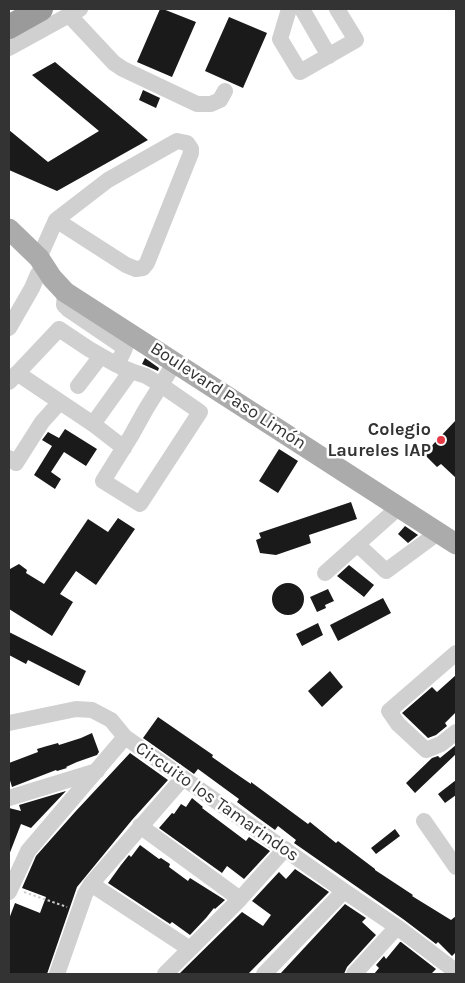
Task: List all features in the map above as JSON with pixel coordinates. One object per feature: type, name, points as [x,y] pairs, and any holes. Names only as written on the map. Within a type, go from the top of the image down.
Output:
[{"type":"highway","points":[[9,28],[41,9]]},
{"type":"main road","name":"Boulevard Paso Limón","points":[[11,241],[48,275],[175,362],[456,544]]},
{"type":"street","points":[[289,9],[280,39],[300,72],[356,40],[337,9]]},
{"type":"street","points":[[302,9],[328,56]]},
{"type":"street","points":[[9,48],[75,12],[123,70],[197,104],[211,104],[220,100],[225,91]]},
{"type":"street","points":[[56,220],[126,265],[136,269],[143,268],[147,263],[191,149],[187,143],[177,141],[108,180],[56,220],[48,275],[64,305],[125,348],[124,368],[93,424]]},
{"type":"street","points":[[9,328],[32,288],[48,275]]},
{"type":"street","points":[[124,448],[60,402],[13,378],[59,329],[101,356],[124,368],[146,376],[161,385],[200,412],[140,504],[103,481],[124,448],[161,385],[175,362]]},
{"type":"street","points":[[78,386],[101,356]]},
{"type":"street","points":[[9,458],[16,463],[42,422],[60,402]]},
{"type":"street","points":[[325,573],[399,507]]},
{"type":"street","points":[[356,544],[386,571],[438,532]]},
{"type":"street","points":[[456,653],[389,711],[398,724],[426,750],[441,744],[456,732]]},
{"type":"street","points":[[9,723],[76,709],[92,710],[111,720],[126,738]]},
{"type":"street","name":"Circuito los Tamarindos","points":[[10,890],[28,851],[126,738],[397,927],[454,971]]},
{"type":"street","points":[[9,798],[97,771]]},
{"type":"street","points":[[57,974],[78,912],[91,884],[183,778]]},
{"type":"street","points":[[424,821],[456,867]]},
{"type":"street","points":[[140,826],[240,900]]},
{"type":"street","points":[[165,974],[240,900],[285,849]]},
{"type":"street","points":[[91,884],[190,950]]},
{"type":"street","points":[[264,974],[344,891]]},
{"type":"street","points":[[354,974],[397,927]]},
{"type":"path","points":[[10,890],[78,912]]},
{"type":"building","points":[[160,9],[196,22],[172,77],[137,62]]},
{"type":"building","points":[[229,17],[267,33],[243,88],[205,71]]},
{"type":"building","points":[[55,62],[148,140],[57,191],[9,170],[9,130],[48,162],[99,131],[32,75]]},
{"type":"building","points":[[143,90],[160,98],[156,108],[139,100]]},
{"type":"building","points":[[145,358],[159,368],[158,371],[142,364]]},
{"type":"building","points":[[456,420],[456,478],[441,464],[437,467],[424,454]]},
{"type":"building","points":[[65,429],[97,449],[86,466],[64,452],[51,472],[61,479],[55,489],[34,475],[52,446],[42,440],[48,432],[59,438]]},
{"type":"building","points":[[279,449],[298,461],[278,493],[259,481]]},
{"type":"building","points":[[351,502],[357,519],[309,535],[311,543],[276,555],[260,553],[256,540],[261,538],[259,533]]},
{"type":"building","points":[[118,518],[135,529],[96,585],[76,571],[60,594],[73,602],[52,636],[9,609],[10,569],[19,564],[27,570],[26,573],[44,584],[88,519],[108,532]]},
{"type":"building","points":[[405,526],[418,535],[408,543],[398,534]]},
{"type":"building","points":[[349,565],[374,585],[364,597],[337,576]]},
{"type":"building","points":[[288,583],[300,587],[304,599],[300,611],[288,615],[276,611],[272,599],[276,587]]},
{"type":"building","points":[[328,589],[334,601],[325,605],[326,608],[317,612],[310,597]]},
{"type":"building","points":[[383,598],[391,613],[338,641],[330,625]]},
{"type":"building","points":[[318,623],[323,635],[302,646],[296,634]]},
{"type":"building","points":[[9,632],[86,671],[79,686],[28,660],[26,664],[9,655]]},
{"type":"building","points":[[330,671],[343,687],[322,707],[308,691]]},
{"type":"building","points":[[456,675],[456,712],[445,723],[447,726],[436,735],[428,738],[402,713],[432,687],[437,692]]},
{"type":"building","points":[[158,717],[308,824],[310,822],[336,843],[338,841],[412,896],[451,920],[456,916],[456,952],[452,956],[438,942],[436,944],[294,843],[296,840],[278,826],[275,830],[257,817],[237,802],[239,799],[198,769],[194,774],[143,738]]},
{"type":"building","points":[[92,733],[99,752],[97,755],[77,762],[67,768],[56,770],[12,787],[9,777],[9,763],[38,752],[37,749],[58,743],[59,745]]},
{"type":"building","points":[[456,745],[456,754],[415,793],[406,783],[432,758],[438,756],[440,758]]},
{"type":"building","points":[[130,753],[168,780],[132,820],[77,887],[47,974],[9,974],[9,919],[15,903],[40,913],[46,897],[22,888],[36,856]]},
{"type":"building","points":[[456,780],[456,795],[445,803],[438,794]]},
{"type":"building","points":[[66,791],[31,828],[21,824],[9,855],[9,808],[21,811],[19,805]]},
{"type":"building","points":[[192,798],[202,808],[246,841],[249,837],[270,851],[244,879],[227,866],[222,873],[159,828],[172,813],[174,814],[181,804],[186,807]]},
{"type":"building","points":[[395,829],[400,836],[376,854],[371,848]]},
{"type":"building","points":[[140,845],[159,859],[161,858],[170,864],[169,867],[188,881],[190,878],[225,900],[214,908],[190,935],[108,883],[129,855],[131,857]]},
{"type":"building","points":[[295,869],[329,892],[248,974],[179,974],[242,912],[263,926],[271,915],[252,901],[279,872],[286,879]]},
{"type":"building","points":[[345,904],[366,918],[362,922],[376,935],[347,967],[344,974],[280,974]]},
{"type":"building","points":[[400,942],[436,969],[431,974],[374,974],[379,968],[376,965],[384,956],[386,959]]},
{"type":"place","name":"Colegio Laureles IAP","points":[[441,440]]}]
